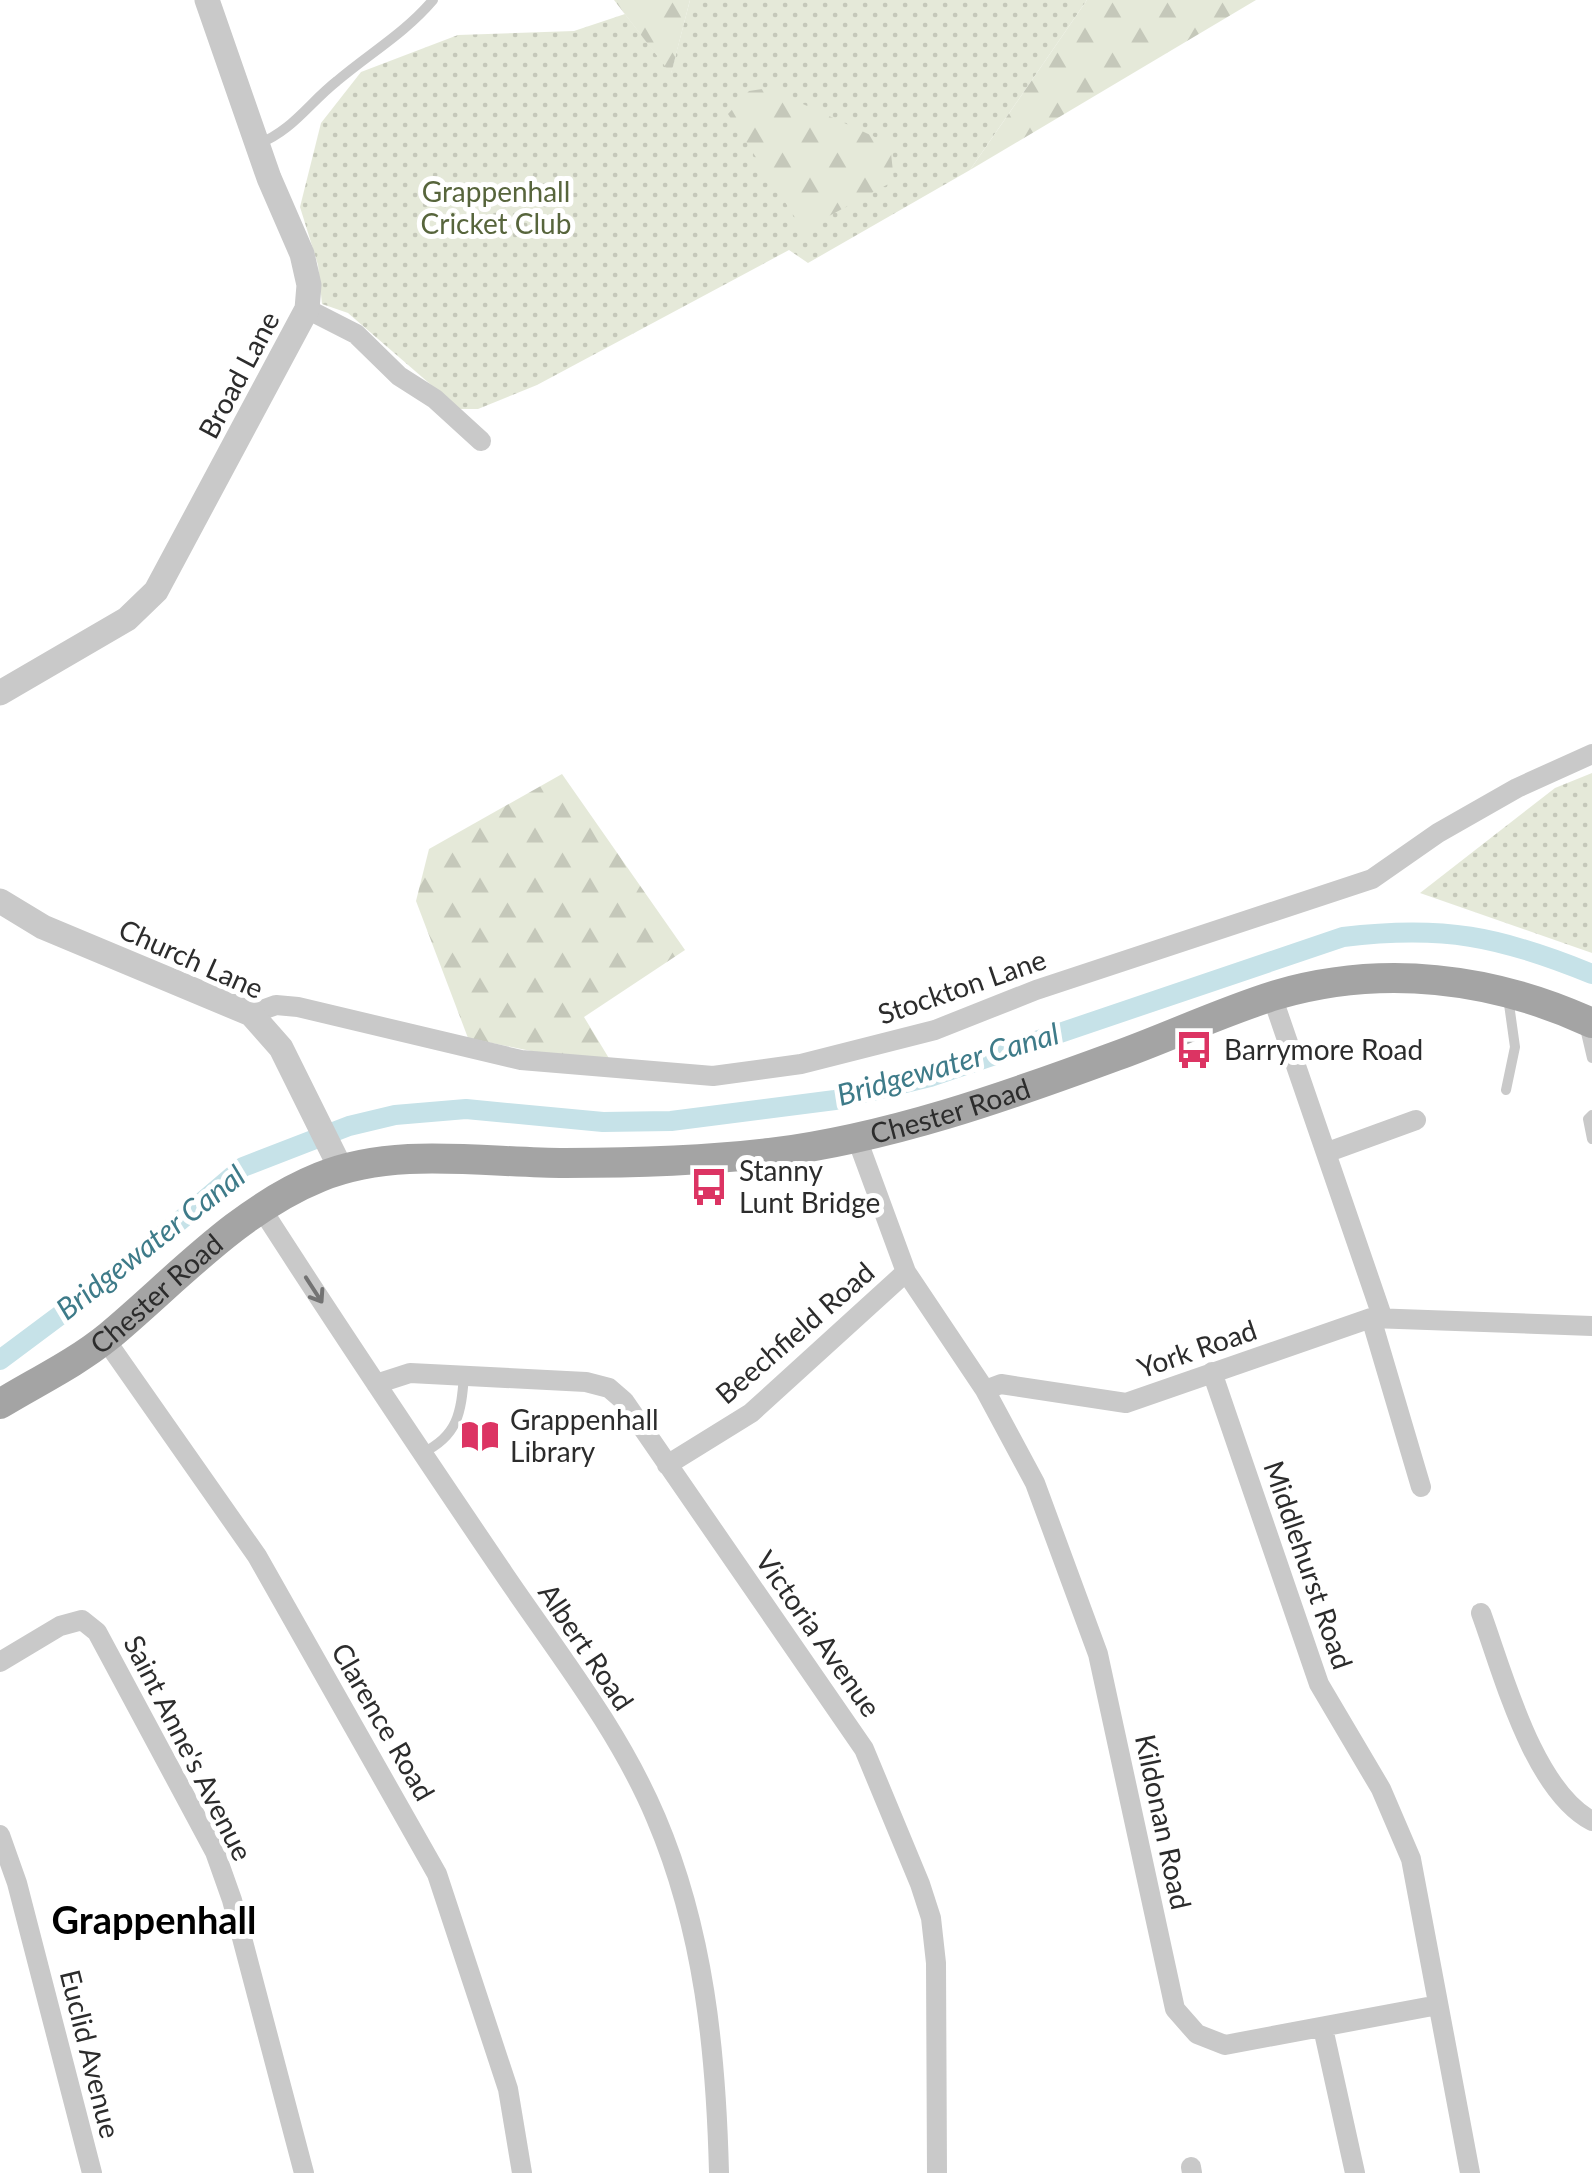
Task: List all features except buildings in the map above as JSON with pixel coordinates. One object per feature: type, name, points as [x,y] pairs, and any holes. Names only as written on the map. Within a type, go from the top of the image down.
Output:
[{"type":"main road","name":"Chester Road","points":[[0,1404],[105,1339],[261,1208],[336,1158],[565,1163],[706,1159],[856,1136],[1009,1094],[1272,996],[1338,982],[1408,977],[1507,991],[1587,1021]]},
{"type":"street","name":"Broad Lane","points":[[0,693],[127,619],[156,591],[307,309],[309,286],[302,254],[257,144],[207,0]]},
{"type":"street","points":[[307,309],[356,334],[399,376],[436,399],[482,441]]},
{"type":"street","name":"Stockton Lane","points":[[251,1014],[276,1005],[298,1007],[520,1060],[612,1070],[713,1076],[801,1064],[935,1030],[1036,990],[1372,880],[1438,833],[1517,788],[1592,754]]},
{"type":"street","name":"Church Lane","points":[[0,901],[43,927],[251,1014],[281,1048],[336,1158]]},
{"type":"street","points":[[1272,996],[1328,1152],[1421,1487]]},
{"type":"street","points":[[1328,1152],[1416,1120]]},
{"type":"street","points":[[856,1136],[906,1272],[985,1390]]},
{"type":"street","name":"Albert Road","points":[[261,1208],[595,1708],[656,1818],[683,1894],[700,1963],[713,2039],[718,2173]]},
{"type":"street","name":"Beechfield Road","points":[[667,1465],[752,1413],[906,1272]]},
{"type":"street","name":"York Road","points":[[985,1390],[1001,1384],[1126,1404],[1376,1317],[1592,1326]]},
{"type":"street","name":"Clarence Road","points":[[105,1339],[257,1556],[437,1874],[508,2089],[522,2173]]},
{"type":"street","name":"Middlehurst Road","points":[[1212,1372],[1319,1684],[1381,1789],[1411,1859],[1470,2173]]},
{"type":"street","name":"Victoria Avenue","points":[[376,1384],[410,1374],[586,1382],[609,1388],[624,1401],[864,1749],[920,1884],[931,1918],[936,1962],[937,2173]]},
{"type":"street","name":"Kildonan Road","points":[[985,1390],[1035,1483],[1098,1654],[1175,2009],[1197,2034],[1225,2045],[1438,2006]]},
{"type":"street","points":[[1481,1613],[1536,1756],[1572,1808],[1592,1821]]},
{"type":"street","name":"Saint Anne's Avenue","points":[[0,1662],[60,1626],[82,1620],[98,1632],[214,1852],[237,1919],[304,2173]]},
{"type":"street","name":"Euclid Avenue","points":[[0,1835],[18,1883],[92,2173]]},
{"type":"street","points":[[1324,2028],[1355,2173]]},
{"type":"lane","points":[[257,144],[291,127],[338,80],[413,24],[433,0]]},
{"type":"lane","points":[[1506,1090],[1515,1047],[1507,991]]},
{"type":"lane","points":[[1587,1021],[1592,1058]]},
{"type":"lane","points":[[1592,1115],[1588,1118],[1592,1139]]},
{"type":"lane","points":[[422,1453],[444,1442],[454,1429],[461,1412],[464,1376]]},
{"type":"green space","points":[[614,0],[690,0],[671,74]]},
{"type":"green space","name":"Grappenhall Cricket Club","points":[[690,0],[1087,0],[970,170],[808,263],[789,250],[537,385],[478,409],[459,409],[348,313],[322,304],[318,265],[300,207],[321,123],[361,72],[458,35],[574,31],[625,14],[671,73]]},
{"type":"green space","points":[[1087,0],[1256,0],[970,170]]},
{"type":"green space","points":[[768,88],[890,144],[894,181],[803,230],[728,114],[749,91]]},
{"type":"green space","points":[[1592,773],[1592,953],[1420,893],[1555,788]]},
{"type":"green space","points":[[562,774],[685,950],[584,1017],[610,1060],[609,1067],[468,1038],[416,901],[429,849]]},
{"type":"waterway","name":"Bridgewater Canal","points":[[0,1360],[134,1260],[243,1167],[349,1126],[395,1115],[466,1109],[603,1122],[671,1121],[835,1100],[930,1077],[1343,937],[1411,932],[1470,937],[1528,950],[1592,974]]},
{"type":"place","name":"Barrymore Road","points":[[1194,1050]]},
{"type":"place","name":"Stanny Lunt Bridge","points":[[709,1187]]},
{"type":"place","name":"Grappenhall Library","points":[[480,1436]]},
{"type":"district","name":"Grappenhall","points":[[154,1921]]}]
